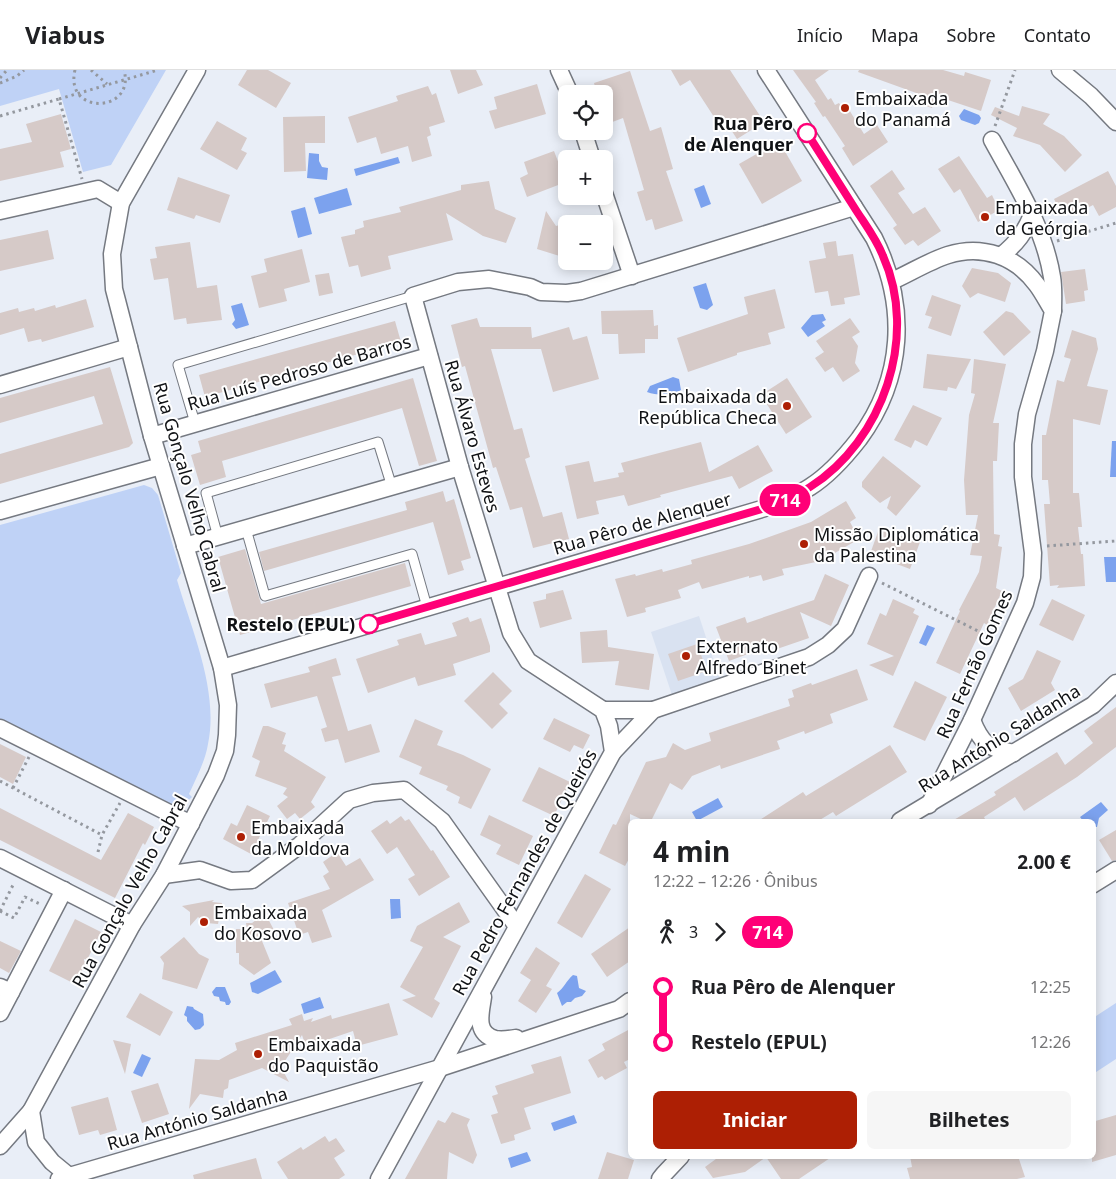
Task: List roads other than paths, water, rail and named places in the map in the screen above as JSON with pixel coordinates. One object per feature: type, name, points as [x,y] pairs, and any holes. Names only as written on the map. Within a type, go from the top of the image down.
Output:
[{"type":"street","name":"Rua Gonçalo Velho Cabral","points":[[0,1146],[31,1111],[132,925],[164,875],[216,775],[225,751],[228,705],[222,668],[152,436],[114,289],[112,254],[121,203],[197,70]]},
{"type":"street","points":[[559,70],[566,85]]},
{"type":"street","name":"Rua Pêro de Alenquer","points":[[222,668],[765,508],[786,500],[810,487],[847,455],[878,410],[890,379],[896,348],[897,314],[892,281],[881,251],[766,70]]},
{"type":"street","points":[[1060,70],[1091,96],[1116,122]]},
{"type":"street","name":"Rua Fernão Gomes","points":[[929,804],[972,720],[1025,604],[1032,577],[1032,553],[1023,477],[1023,444],[1027,414],[1045,351],[1053,311],[1053,278],[1045,245],[1032,214],[992,140]]},
{"type":"street","points":[[0,210],[98,189],[121,203]]},
{"type":"street","points":[[608,205],[632,276]]},
{"type":"street","points":[[413,296],[458,282],[490,279],[530,287],[541,292],[567,293],[594,288],[854,207]]},
{"type":"street","points":[[1002,255],[1015,244],[1025,231],[1032,214]]},
{"type":"street","points":[[892,281],[948,255],[975,251],[1002,255],[1021,268],[1036,284],[1053,311]]},
{"type":"street","name":"Rua Álvaro Esteves","points":[[413,296],[460,467],[496,587]]},
{"type":"street","points":[[0,385],[129,347]]},
{"type":"street","name":"Rua Luís Pedroso de Barros","points":[[152,436],[429,356]]},
{"type":"street","points":[[0,511],[161,466]]},
{"type":"street","points":[[186,546],[460,467]]},
{"type":"street","points":[[496,587],[510,633],[528,661],[603,710],[653,710],[810,657],[828,645],[845,628],[869,576]]},
{"type":"street","name":"Rua António Saldanha","points":[[903,819],[1093,705],[1116,683]]},
{"type":"street","name":"Rua Pedro Fernandes de Queirós","points":[[379,1179],[613,752],[609,726],[603,710]]},
{"type":"street","points":[[613,752],[653,710]]},
{"type":"street","points":[[972,720],[979,738],[994,749],[1014,753]]},
{"type":"street","points":[[0,728],[191,824]]},
{"type":"street","points":[[164,875],[200,870],[230,881],[252,880],[300,845],[349,800],[373,793],[404,790],[442,821],[516,926]]},
{"type":"street","points":[[180,844],[200,870]]},
{"type":"street","points":[[0,858],[132,925]]},
{"type":"street","points":[[1096,882],[1116,870]]},
{"type":"street","points":[[0,1013],[5,990],[64,890]]},
{"type":"street","points":[[486,981],[479,1021],[485,1033],[495,1039],[533,1038]]},
{"type":"street","name":"Rua António Saldanha","points":[[64,1178],[440,1068],[620,1009],[628,1003]]},
{"type":"street","points":[[31,1111],[36,1142],[64,1178]]},
{"type":"street","points":[[660,1179],[678,1159]]},
{"type":"lane","points":[[195,423],[178,365],[413,296]]},
{"type":"lane","points":[[218,537],[206,493],[378,442],[392,487]]},
{"type":"lane","points":[[246,529],[265,596],[412,554],[427,607]]},
{"type":"water","points":[[964,109],[979,115],[981,118],[979,123],[975,125],[961,120],[959,116]]},
{"type":"water","points":[[309,153],[319,154],[319,161],[322,167],[328,168],[327,180],[307,178]]},
{"type":"water","points":[[398,157],[400,163],[356,176],[354,169]]},
{"type":"water","points":[[704,185],[711,204],[701,208],[694,189]]},
{"type":"water","points":[[347,188],[352,205],[319,214],[314,198]]},
{"type":"water","points":[[305,207],[312,234],[298,238],[291,211]]},
{"type":"water","points":[[706,283],[713,305],[707,310],[700,308],[693,287]]},
{"type":"water","points":[[242,303],[249,325],[236,329],[232,324],[235,320],[231,306]]},
{"type":"water","points":[[823,314],[826,320],[822,322],[825,326],[808,337],[801,328],[812,315]]},
{"type":"water","points":[[673,377],[679,379],[681,390],[664,395],[647,392],[650,386]]},
{"type":"water","points":[[1112,441],[1116,441],[1116,477],[1110,477]]},
{"type":"water","points":[[1104,557],[1116,557],[1116,582],[1106,582]]},
{"type":"water","points":[[927,625],[935,628],[926,646],[919,643]]},
{"type":"water","points":[[718,798],[723,807],[701,819],[696,819],[692,812]]},
{"type":"water","points":[[1101,802],[1108,810],[1099,818],[1097,827],[1096,819],[1082,819],[1080,817]]},
{"type":"water","points":[[390,899],[400,899],[401,918],[391,919]]},
{"type":"water","points":[[275,970],[282,982],[258,994],[252,992],[250,983]]},
{"type":"water","points":[[573,975],[577,976],[579,988],[586,991],[582,996],[562,1006],[557,993]]},
{"type":"water","points":[[216,987],[225,987],[231,1002],[229,1005],[220,1001],[219,997],[214,996],[212,992]]},
{"type":"water","points":[[320,997],[324,1008],[304,1014],[301,1004]]},
{"type":"water","points":[[187,1006],[193,1007],[203,1014],[204,1025],[200,1029],[195,1030],[187,1021],[187,1017],[184,1015]]},
{"type":"water","points":[[142,1054],[151,1058],[142,1077],[133,1073]]},
{"type":"water","points":[[574,1115],[577,1123],[554,1131],[551,1123]]},
{"type":"water","points":[[527,1152],[531,1161],[511,1168],[508,1158]]},
{"type":"place","name":"Embaixada do Panamá","points":[[845,108]]},
{"type":"place","name":"Rua Pêro de Alenquer","points":[[807,133]]},
{"type":"place","name":"Embaixada da Geórgia","points":[[985,217]]},
{"type":"place","name":"Embaixada da República Checa","points":[[787,406]]},
{"type":"place","name":"Missão Diplomática da Palestina","points":[[804,544]]},
{"type":"place","name":"Restelo (EPUL)","points":[[369,624]]},
{"type":"place","name":"Externato Alfredo Binet","points":[[686,656]]},
{"type":"place","name":"Embaixada da Moldova","points":[[241,837]]},
{"type":"place","name":"Embaixada do Kosovo","points":[[204,922]]},
{"type":"place","name":"Embaixada do Paquistão","points":[[258,1054]]}]
